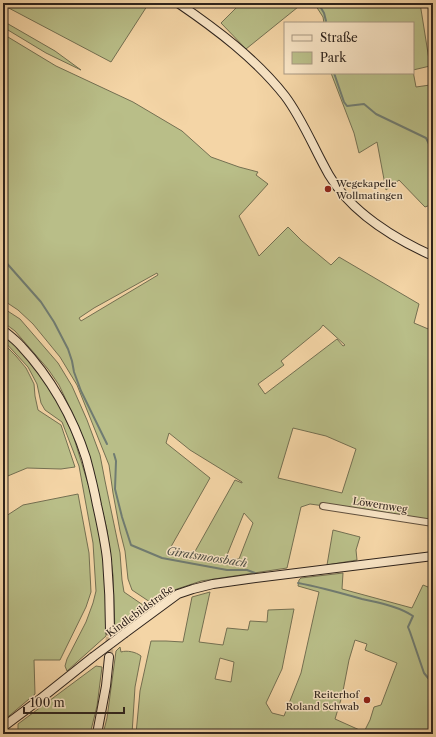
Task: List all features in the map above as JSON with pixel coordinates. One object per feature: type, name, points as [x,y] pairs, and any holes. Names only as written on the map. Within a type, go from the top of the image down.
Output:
[{"type":"main road","points":[[178,3],[197,16],[246,55],[266,74],[285,96],[300,119],[330,177],[352,204],[385,230],[412,246],[433,256]]},
{"type":"main road","points":[[3,330],[20,344],[36,362],[52,386],[68,414],[86,458],[100,520],[106,558],[110,631]]},
{"type":"main road","name":"Kindlebildstraße","points":[[3,727],[93,657],[178,594],[213,584],[433,556]]},
{"type":"main road","points":[[97,734],[106,686],[109,657]]},
{"type":"street","name":"Löwernweg","points":[[323,506],[433,523]]},
{"type":"green space","points":[[3,3],[149,3],[111,62],[3,5]]},
{"type":"green space","points":[[241,3],[303,3],[246,49],[221,23]]},
{"type":"green space","points":[[314,3],[420,3],[430,66],[414,70],[414,22],[324,22],[323,17]]},
{"type":"green space","points":[[3,21],[55,51],[81,70],[46,53],[3,27]]},
{"type":"green space","points":[[3,34],[56,66],[133,102],[182,131],[211,157],[258,172],[256,175],[268,184],[239,216],[259,256],[288,227],[302,241],[331,265],[339,257],[419,304],[414,323],[433,331],[433,521],[310,504],[301,507],[287,568],[201,581],[174,590],[153,604],[132,590],[128,579],[125,551],[120,531],[109,465],[77,385],[60,357],[33,324],[18,310],[3,300]],"holes":[[[157,273],[158,275],[81,321],[79,318]],[[323,325],[345,345],[343,346],[337,339],[265,394],[258,384],[284,365],[281,361]],[[293,428],[326,436],[356,449],[342,493],[278,478]],[[169,433],[190,450],[242,483],[235,480],[193,555],[178,555],[168,552],[210,478],[166,443]],[[244,513],[253,523],[239,559],[225,560]]]},
{"type":"green space","points":[[331,74],[414,74],[416,87],[430,85],[433,146],[433,204],[425,207],[399,180],[386,190],[377,142],[359,153],[354,133]]},
{"type":"green space","points":[[3,308],[20,319],[58,363],[72,386],[100,455],[120,553],[124,592],[143,605],[145,612],[115,632],[113,575],[107,530],[91,464],[78,426],[59,385],[48,369],[15,331],[3,322]]},
{"type":"green space","points":[[3,333],[19,346],[41,373],[58,402],[73,435],[93,500],[103,554],[106,595],[106,636],[67,671],[65,666],[67,659],[86,622],[96,591],[93,543],[79,466],[62,422],[45,410],[41,403],[37,384],[28,367],[3,340]]},
{"type":"green space","points":[[3,343],[26,368],[34,384],[38,410],[61,425],[75,467],[61,469],[27,468],[3,478]]},
{"type":"green space","points":[[78,494],[89,553],[91,592],[86,607],[60,660],[34,660],[35,694],[3,721],[3,518],[23,505]]},
{"type":"green space","points":[[333,530],[360,537],[356,550],[357,560],[327,565]]},
{"type":"green space","points":[[343,573],[342,589],[412,608],[423,585],[433,589],[433,734],[136,734],[140,691],[151,641],[183,642],[192,597],[210,592],[199,642],[223,645],[227,628],[248,630],[250,621],[267,622],[268,610],[294,609],[282,669],[266,703],[272,713],[284,716],[301,673],[319,592],[298,586],[301,578]],"holes":[[[355,640],[367,644],[365,650],[397,663],[381,705],[374,707],[364,732],[335,719]],[[220,658],[234,662],[231,682],[215,679]]]},
{"type":"green space","points":[[120,647],[121,652],[126,651],[137,653],[141,656],[135,687],[132,734],[103,734],[107,718],[116,651]]},
{"type":"green space","points":[[96,666],[102,667],[97,706],[90,734],[18,734],[18,724]]},
{"type":"waterway","name":"Giratsmoosbach","points":[[318,3],[324,13],[326,21]]},
{"type":"waterway","name":"Giratsmoosbach","points":[[334,74],[344,102],[347,106],[364,104],[376,114],[426,138],[433,152]]},
{"type":"waterway","name":"Giratsmoosbach","points":[[3,259],[41,302],[54,322],[68,349],[81,391],[107,444]]},
{"type":"waterway","name":"Giratsmoosbach","points":[[114,454],[116,461],[115,489],[131,545],[162,558],[227,570],[247,570],[255,573]]},
{"type":"waterway","name":"Giratsmoosbach","points":[[298,583],[388,605],[413,616],[408,627],[424,673],[433,684]]},
{"type":"tunnel","points":[[109,657],[110,631]]},
{"type":"place","name":"Wegekapelle Wollmatingen","points":[[328,189]]},
{"type":"place","name":"Reiterhof Roland Schwab","points":[[367,700]]}]
